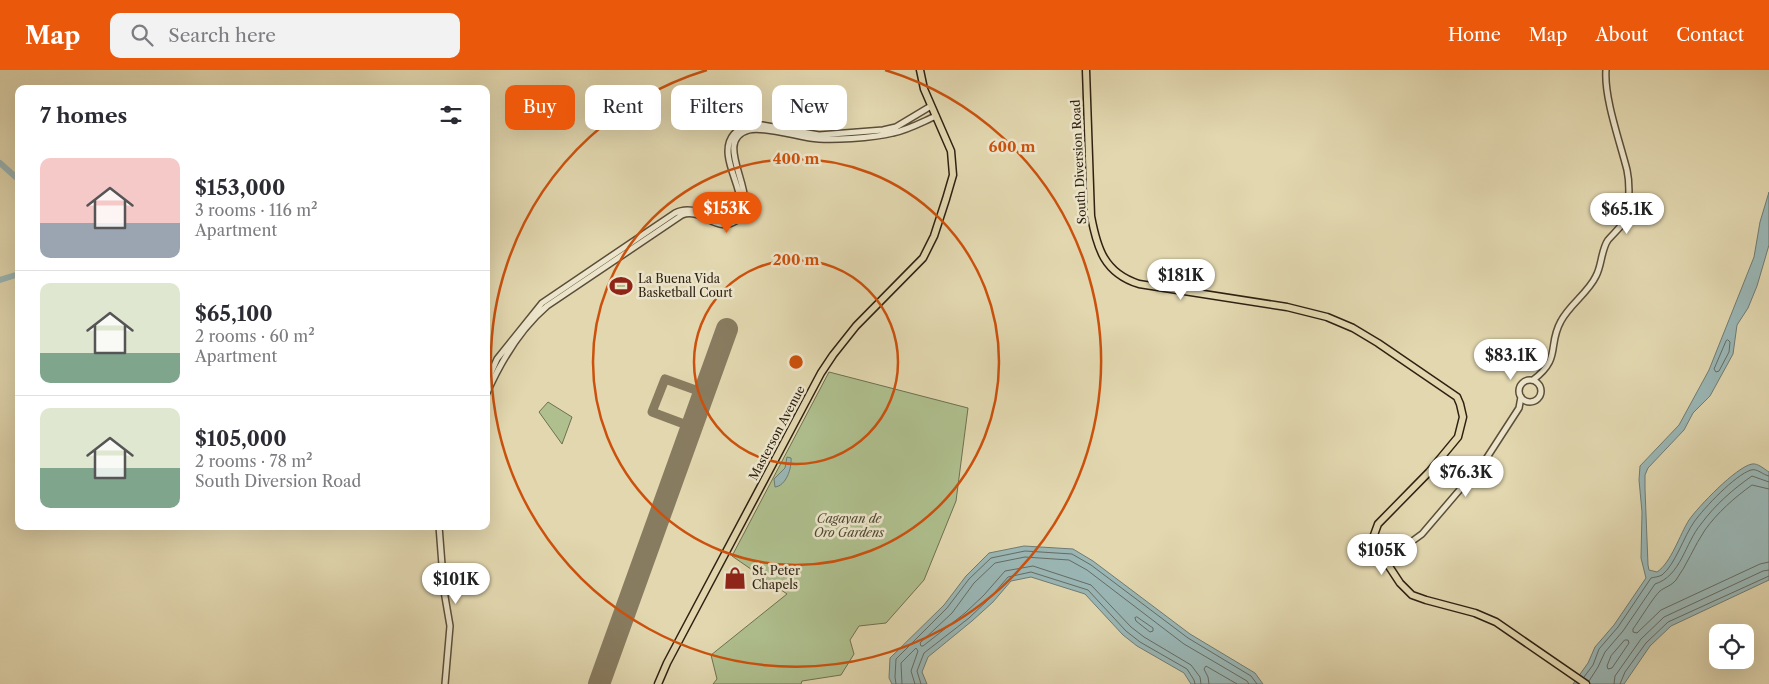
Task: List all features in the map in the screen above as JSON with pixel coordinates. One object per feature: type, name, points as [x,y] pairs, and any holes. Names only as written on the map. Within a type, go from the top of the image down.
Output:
[{"type":"main road","name":"Masterson Avenue","points":[[658,684],[673,652],[821,373],[851,332],[917,266],[929,248],[953,175],[951,151],[924,89],[920,70]]},
{"type":"main road","name":"South Diversion Road","points":[[1086,70],[1092,216],[1097,244],[1106,262],[1125,279],[1149,286],[1287,307],[1327,317],[1353,328],[1378,343],[1457,398],[1463,417],[1458,437],[1429,472],[1376,526],[1374,535],[1375,545],[1400,583],[1412,595],[1475,613],[1496,622],[1586,684]]},
{"type":"street","points":[[1533,380],[1541,374],[1552,358],[1555,335],[1561,321],[1596,276],[1608,239],[1620,228],[1627,215],[1627,173],[1609,96],[1606,70]]},
{"type":"street","points":[[898,129],[931,106]]},
{"type":"street","points":[[490,375],[497,359],[542,304],[666,223],[689,213],[720,225],[728,224],[740,217],[744,208],[745,198],[735,160],[734,148],[738,137],[746,131],[759,129],[826,140],[875,136],[918,124],[936,116]]},
{"type":"street","points":[[915,117],[918,124]]},
{"type":"street","points":[[490,386],[502,361],[540,313],[666,223]]},
{"type":"street","points":[[1519,408],[1540,396],[1541,389],[1539,384],[1541,374]]},
{"type":"street","points":[[1385,561],[1411,544],[1486,459],[1519,408],[1521,397],[1519,391],[1520,384],[1526,380],[1533,380],[1539,384]]},
{"type":"street","points":[[1521,397],[1529,402]]},
{"type":"street","points":[[439,530],[444,591],[450,626],[444,684]]},
{"type":"green space","name":"La Buena Vida Basketball Court","points":[[618,276],[629,281],[622,296],[616,292],[615,284]]},
{"type":"green space","name":"Cagayan de Oro Gardens","points":[[829,372],[968,408],[956,501],[924,580],[886,623],[859,626],[850,640],[854,654],[841,675],[802,681],[801,684],[713,684],[717,679],[711,655],[787,594],[732,556]]},
{"type":"green space","points":[[548,402],[572,417],[562,444],[539,412]]},
{"type":"water","points":[[1769,192],[1769,245],[1757,286],[1748,308],[1737,325],[1733,354],[1710,396],[1693,413],[1684,430],[1648,468],[1645,475],[1645,489],[1648,565],[1649,570],[1657,572],[1667,562],[1689,520],[1700,506],[1727,480],[1752,464],[1759,465],[1769,472],[1769,580],[1671,626],[1650,646],[1624,684],[1573,684],[1588,663],[1595,647],[1614,625],[1646,578],[1641,558],[1640,466],[1679,425],[1709,370],[1754,257],[1760,222]]},
{"type":"water","points":[[787,457],[791,458],[788,476],[779,486],[775,487],[774,479],[785,468]]},
{"type":"water","points":[[1024,546],[1073,549],[1093,561],[1190,634],[1255,673],[1263,684],[1191,684],[1184,673],[1137,646],[1123,635],[1085,594],[1031,577],[1011,581],[993,602],[928,657],[922,672],[927,684],[892,684],[889,678],[890,658],[944,605],[966,576],[989,553]]},
{"type":"waterway","points":[[0,163],[15,176]]},
{"type":"waterway","points":[[0,280],[15,275]]},
{"type":"taxiway","points":[[692,427],[652,412],[665,379],[704,393]]},
{"type":"runway","points":[[599,684],[727,329]]},
{"type":"place","name":"La Buena Vida Basketball Court","points":[[621,286]]},
{"type":"place","name":"St. Peter Chapels","points":[[735,578]]}]
